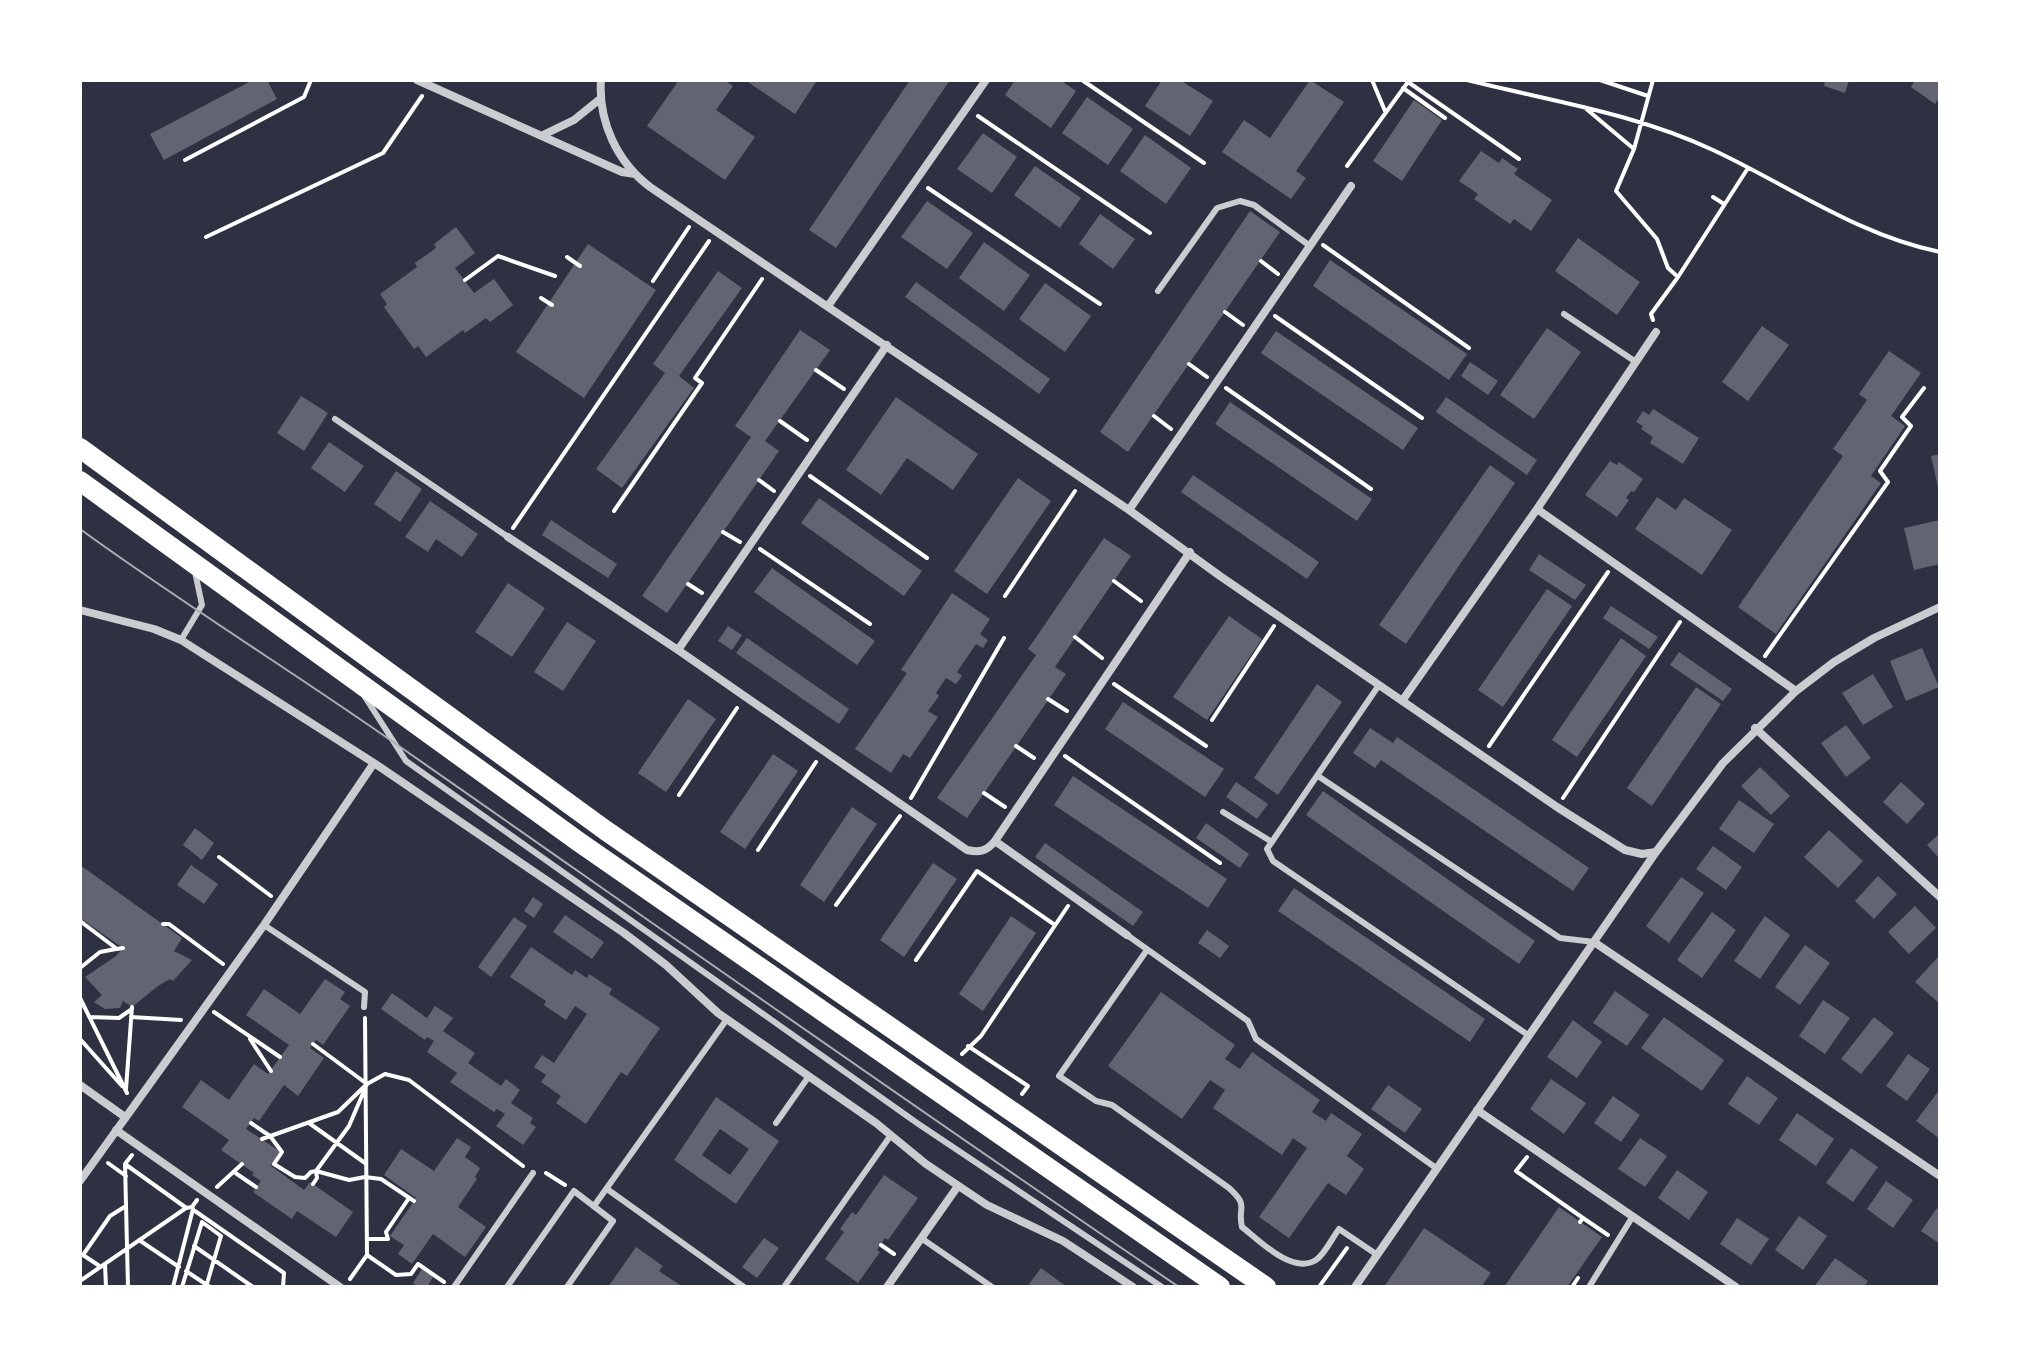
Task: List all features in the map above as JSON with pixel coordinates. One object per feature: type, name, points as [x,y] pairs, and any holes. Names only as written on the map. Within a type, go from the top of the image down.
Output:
[{"type":"highway","points":[[80,448],[605,830],[1266,1287]]},
{"type":"highway","points":[[80,481],[630,877],[1220,1287]]},
{"type":"street","points":[[417,80],[622,172],[635,174]]},
{"type":"street","points":[[601,80],[600,99],[608,132],[635,174],[695,218],[1084,479],[1557,807],[1625,850],[1642,854],[1656,852]]},
{"type":"street","points":[[828,306],[986,80]]},
{"type":"street","points":[[543,135],[574,120],[600,99]]},
{"type":"street","points":[[1129,510],[1351,186]]},
{"type":"street","points":[[1402,701],[1656,332]]},
{"type":"street","points":[[678,650],[887,345]]},
{"type":"street","points":[[1537,509],[1796,691]]},
{"type":"street","points":[[508,537],[907,806],[967,850],[982,851],[995,841],[1190,552]]},
{"type":"street","points":[[1355,1287],[1656,852],[1723,763],[1755,728],[1834,662],[1874,638],[1940,607]]},
{"type":"street","points":[[80,611],[154,629],[181,640],[374,763],[624,933],[727,1019],[891,1135],[926,1164],[987,1205],[1063,1241],[1133,1287]]},
{"type":"street","points":[[1755,728],[1940,897]]},
{"type":"street","points":[[80,1181],[264,925],[374,763]]},
{"type":"street","points":[[995,841],[1127,935]]},
{"type":"street","points":[[1594,942],[1940,1176]]},
{"type":"street","points":[[80,1085],[125,1117]]},
{"type":"street","points":[[1477,1110],[1736,1287]]},
{"type":"street","points":[[116,1130],[343,1287]]},
{"type":"street","points":[[887,1287],[958,1186]]},
{"type":"lane","points":[[1158,291],[1217,208],[1229,204],[1240,201],[1254,205],[1313,243]]},
{"type":"lane","points":[[1564,314],[1636,362]]},
{"type":"lane","points":[[335,419],[508,537]]},
{"type":"lane","points":[[181,640],[202,605],[193,565]]},
{"type":"lane","points":[[355,681],[406,761],[873,1093],[1162,1287]]},
{"type":"lane","points":[[1379,685],[1267,849],[1273,861],[1528,1035]]},
{"type":"lane","points":[[1318,776],[1560,938],[1594,942]]},
{"type":"lane","points":[[1223,812],[1272,842]]},
{"type":"lane","points":[[264,925],[365,992],[364,1007]]},
{"type":"lane","points":[[1127,935],[1248,1021],[1256,1039],[1436,1168]]},
{"type":"lane","points":[[1147,950],[1059,1076],[1096,1101],[1112,1105],[1229,1188],[1239,1198],[1243,1208],[1242,1227],[1282,1258],[1303,1264],[1311,1262],[1318,1258],[1339,1229],[1376,1254]]},
{"type":"lane","points":[[594,1206],[727,1019]]},
{"type":"lane","points":[[776,1123],[809,1076]]},
{"type":"lane","points":[[784,1287],[891,1135]]},
{"type":"lane","points":[[452,1287],[533,1173]]},
{"type":"lane","points":[[607,1189],[744,1287]]},
{"type":"lane","points":[[507,1287],[574,1191],[613,1221],[567,1287]]},
{"type":"lane","points":[[1589,1287],[1633,1216]]},
{"type":"lane","points":[[921,1238],[992,1287]]},
{"type":"path","points":[[185,160],[304,97],[311,80]]},
{"type":"path","points":[[1082,80],[1204,163]]},
{"type":"path","points":[[1372,80],[1386,112]]},
{"type":"path","points":[[1467,80],[1640,121],[1712,149],[1799,197],[1873,230],[1940,252]]},
{"type":"path","points":[[1600,80],[1648,96]]},
{"type":"path","points":[[1653,80],[1634,149],[1616,191],[1657,239],[1668,268],[1678,277]]},
{"type":"path","points":[[1347,166],[1408,81],[1519,159]]},
{"type":"path","points":[[206,237],[383,153],[419,103],[428,85]]},
{"type":"path","points":[[1403,88],[1445,118]]},
{"type":"path","points":[[1582,105],[1634,149]]},
{"type":"path","points":[[966,108],[1150,233]]},
{"type":"path","points":[[1656,332],[1651,314],[1748,168]]},
{"type":"path","points":[[916,180],[1100,304]]},
{"type":"path","points":[[1713,197],[1724,204]]},
{"type":"path","points":[[653,281],[695,218]]},
{"type":"path","points":[[508,537],[716,231]]},
{"type":"path","points":[[1313,243],[1469,348]]},
{"type":"path","points":[[465,280],[498,256],[555,276]]},
{"type":"path","points":[[567,257],[580,266]]},
{"type":"path","points":[[1261,261],[1287,280]]},
{"type":"path","points":[[614,511],[702,383],[695,378],[770,268]]},
{"type":"path","points":[[541,298],[552,305]]},
{"type":"path","points":[[1266,310],[1422,418]]},
{"type":"path","points":[[1225,312],[1251,332]]},
{"type":"path","points":[[1189,364],[1371,489]]},
{"type":"path","points":[[816,370],[852,395]]},
{"type":"path","points":[[1759,665],[1888,482],[1880,471],[1911,426],[1902,417],[1924,388]]},
{"type":"path","points":[[1154,416],[1180,435]]},
{"type":"path","points":[[780,421],[817,446]]},
{"type":"path","points":[[801,470],[927,558]]},
{"type":"path","points":[[1005,596],[1084,479]]},
{"type":"path","points":[[751,543],[870,624]]},
{"type":"path","points":[[1482,756],[1614,563]]},
{"type":"path","points":[[1114,581],[1152,608]]},
{"type":"path","points":[[1557,807],[1686,614]]},
{"type":"path","points":[[1212,720],[1280,617]]},
{"type":"path","points":[[1075,637],[1113,666]]},
{"type":"path","points":[[836,905],[907,806],[1004,638]]},
{"type":"path","points":[[1105,678],[1206,746]]},
{"type":"path","points":[[679,795],[745,696]]},
{"type":"path","points":[[1048,699],[1078,718]]},
{"type":"path","points":[[1016,746],[1046,766]]},
{"type":"path","points":[[758,850],[824,750]]},
{"type":"path","points":[[1056,750],[1220,863]]},
{"type":"path","points":[[984,793],[1014,812]]},
{"type":"path","points":[[219,857],[279,902]]},
{"type":"path","points":[[916,960],[977,871],[1055,925]]},
{"type":"path","points":[[961,1055],[981,1036],[1074,898]]},
{"type":"path","points":[[80,922],[85,927],[92,922]]},
{"type":"path","points":[[80,922],[120,948],[100,952],[80,968]]},
{"type":"path","points":[[163,924],[169,924],[231,970]]},
{"type":"path","points":[[80,998],[133,1106]]},
{"type":"path","points":[[206,1006],[280,1057]]},
{"type":"path","points":[[343,1287],[367,1255],[364,1007]]},
{"type":"path","points":[[90,1017],[119,1018],[132,1008],[126,1091]]},
{"type":"path","points":[[131,1017],[195,1021]]},
{"type":"path","points":[[247,1036],[271,1071]]},
{"type":"path","points":[[80,1039],[126,1091]]},
{"type":"path","points":[[313,1044],[367,1084]]},
{"type":"path","points":[[968,1046],[1025,1084]]},
{"type":"path","points":[[262,1139],[338,1112],[367,1084],[385,1074],[409,1080],[533,1173],[545,1173],[574,1191]]},
{"type":"path","points":[[297,1184],[316,1171],[349,1126],[367,1084]]},
{"type":"path","points":[[308,1122],[365,1163]]},
{"type":"path","points":[[251,1123],[270,1136],[282,1152],[274,1164],[301,1179]]},
{"type":"path","points":[[128,1287],[125,1164],[138,1146]]},
{"type":"path","points":[[1532,1148],[1516,1171],[1582,1220],[1608,1235]]},
{"type":"path","points":[[98,1155],[126,1176]]},
{"type":"path","points":[[125,1164],[191,1208],[222,1233]]},
{"type":"path","points":[[80,1281],[191,1208],[242,1164]]},
{"type":"path","points":[[316,1171],[349,1180],[365,1177],[387,1180],[411,1200],[386,1232],[388,1239],[367,1239]]},
{"type":"path","points":[[313,1184],[317,1178],[316,1171]]},
{"type":"path","points":[[234,1172],[256,1187]]},
{"type":"path","points":[[103,1265],[83,1255],[110,1216],[126,1206]]},
{"type":"path","points":[[173,1287],[191,1208]]},
{"type":"path","points":[[182,1287],[202,1222],[284,1273],[283,1287]]},
{"type":"path","points":[[186,1271],[207,1286],[222,1233]]},
{"type":"path","points":[[139,1240],[179,1267]]},
{"type":"path","points":[[881,1245],[894,1254]]},
{"type":"path","points":[[194,1246],[253,1287]]},
{"type":"path","points":[[1319,1287],[1346,1248],[1376,1254]]},
{"type":"path","points":[[367,1255],[396,1275],[411,1274],[418,1264],[452,1287]]},
{"type":"path","points":[[103,1265],[106,1287]]},
{"type":"building","points":[[253,80],[267,80],[277,99],[164,160],[150,134]]},
{"type":"building","points":[[679,80],[724,80],[733,86],[716,110],[755,137],[725,180],[647,126]]},
{"type":"building","points":[[745,80],[813,80],[816,82],[795,114]]},
{"type":"building","points":[[910,80],[950,80],[836,248],[809,230]]},
{"type":"building","points":[[1015,80],[1060,80],[1076,91],[1051,128],[1005,95]]},
{"type":"building","points":[[1162,80],[1180,80],[1213,101],[1190,136],[1145,106]]},
{"type":"building","points":[[1310,80],[1344,102],[1296,171],[1306,178],[1291,199],[1222,152],[1244,120],[1270,138]]},
{"type":"building","points":[[1825,80],[1849,80],[1845,93],[1824,86]]},
{"type":"building","points":[[1915,80],[1940,80],[1940,97],[1935,104],[1911,87]]},
{"type":"building","points":[[1087,97],[1133,129],[1108,165],[1062,133]]},
{"type":"building","points":[[1414,100],[1442,120],[1402,181],[1373,161]]},
{"type":"building","points":[[983,133],[1017,157],[992,193],[957,169]]},
{"type":"building","points":[[1145,135],[1191,168],[1166,204],[1120,171]]},
{"type":"building","points":[[1481,151],[1499,163],[1502,158],[1518,169],[1514,174],[1552,200],[1531,231],[1514,219],[1510,224],[1474,199],[1478,194],[1459,181]]},
{"type":"building","points":[[1035,166],[1081,198],[1060,228],[1014,195]]},
{"type":"building","points":[[927,201],[973,233],[947,269],[901,237]]},
{"type":"building","points":[[1250,211],[1280,232],[1128,452],[1100,432]]},
{"type":"building","points":[[1100,214],[1135,239],[1113,269],[1079,244]]},
{"type":"building","points":[[456,227],[475,253],[455,268],[474,293],[494,279],[513,305],[490,322],[486,318],[465,333],[463,330],[426,357],[418,346],[414,349],[384,307],[387,304],[380,294],[417,267],[415,263],[436,248],[434,244]]},
{"type":"building","points":[[1578,238],[1640,282],[1617,315],[1555,271]]},
{"type":"building","points":[[984,242],[1030,275],[1004,311],[959,278]]},
{"type":"building","points":[[588,244],[656,290],[584,398],[516,352]]},
{"type":"building","points":[[1330,260],[1467,354],[1449,380],[1313,286]]},
{"type":"building","points":[[718,271],[742,288],[679,376],[694,388],[622,488],[596,469],[665,373],[653,364]]},
{"type":"building","points":[[916,282],[1050,379],[1039,394],[905,297]]},
{"type":"building","points":[[1045,283],[1091,316],[1065,352],[1019,319]]},
{"type":"building","points":[[1762,326],[1789,345],[1748,401],[1722,382]]},
{"type":"building","points":[[1547,328],[1581,352],[1534,419],[1500,395]]},
{"type":"building","points":[[800,330],[830,350],[765,441],[779,451],[667,613],[642,596],[751,437],[735,426]]},
{"type":"building","points":[[1276,331],[1418,428],[1403,450],[1261,353]]},
{"type":"building","points":[[1889,351],[1921,373],[1891,416],[1905,426],[1871,476],[1881,483],[1776,634],[1738,607],[1843,456],[1833,449],[1867,400],[1859,394]]},
{"type":"building","points":[[1470,362],[1498,381],[1488,395],[1461,376]]},
{"type":"building","points":[[301,396],[328,413],[304,451],[277,433]]},
{"type":"building","points":[[896,397],[978,454],[953,490],[907,458],[881,495],[846,470]]},
{"type":"building","points":[[1446,397],[1537,460],[1527,475],[1436,412]]},
{"type":"building","points":[[1230,402],[1372,499],[1357,521],[1215,424]]},
{"type":"building","points":[[1653,409],[1699,438],[1683,464],[1650,443],[1653,437],[1636,422],[1643,411],[1649,415]]},
{"type":"building","points":[[329,442],[364,466],[345,492],[311,468]]},
{"type":"building","points":[[1940,454],[1940,492],[1939,492],[1931,456]]},
{"type":"building","points":[[1610,461],[1617,465],[1619,462],[1643,479],[1626,498],[1629,500],[1617,517],[1585,495]]},
{"type":"building","points":[[1490,465],[1515,483],[1406,644],[1379,625]]},
{"type":"building","points":[[396,471],[422,489],[400,522],[374,504]]},
{"type":"building","points":[[1193,475],[1319,562],[1307,579],[1181,492]]},
{"type":"building","points":[[1018,478],[1051,501],[987,594],[954,571]]},
{"type":"building","points":[[1657,497],[1676,510],[1684,498],[1732,530],[1702,575],[1635,529]]},
{"type":"building","points":[[819,498],[922,571],[904,596],[801,523]]},
{"type":"building","points":[[430,501],[478,534],[462,557],[436,539],[428,552],[405,537]]},
{"type":"building","points":[[551,520],[617,564],[608,578],[542,535]]},
{"type":"building","points":[[1940,520],[1940,564],[1914,570],[1904,528]]},
{"type":"building","points":[[1104,538],[1131,556],[1055,667],[1066,674],[967,818],[937,798],[1036,655],[1028,649]]},
{"type":"building","points":[[1539,554],[1586,585],[1575,600],[1529,570]]},
{"type":"building","points":[[772,568],[875,641],[857,665],[754,592]]},
{"type":"building","points":[[508,583],[545,608],[512,657],[475,632]]},
{"type":"building","points":[[1547,589],[1572,606],[1503,707],[1478,690]]},
{"type":"building","points":[[952,593],[990,619],[980,634],[988,640],[983,648],[976,644],[957,672],[962,676],[956,684],[946,678],[936,693],[939,696],[928,711],[938,717],[910,758],[903,754],[891,773],[855,749],[907,673],[901,670]]},
{"type":"building","points":[[1611,606],[1658,637],[1649,649],[1603,618]]},
{"type":"building","points":[[1229,616],[1262,639],[1207,720],[1173,697]]},
{"type":"building","points":[[567,622],[596,641],[563,691],[534,672]]},
{"type":"building","points":[[728,626],[742,635],[732,650],[718,641]]},
{"type":"building","points":[[747,638],[849,709],[839,724],[736,653]]},
{"type":"building","points":[[1621,638],[1646,656],[1577,757],[1552,740]]},
{"type":"building","points":[[1922,648],[1939,687],[1906,701],[1890,661]]},
{"type":"building","points":[[1679,652],[1732,689],[1723,701],[1670,665]]},
{"type":"building","points":[[1873,674],[1893,707],[1863,725],[1842,693]]},
{"type":"building","points":[[1317,684],[1342,702],[1278,795],[1254,778]]},
{"type":"building","points":[[1696,687],[1721,704],[1652,806],[1627,788]]},
{"type":"building","points":[[688,699],[716,719],[666,792],[638,773]]},
{"type":"building","points":[[1123,702],[1224,769],[1205,797],[1105,729]]},
{"type":"building","points":[[1846,725],[1871,758],[1846,777],[1821,743]]},
{"type":"building","points":[[1370,728],[1393,743],[1397,737],[1589,868],[1573,891],[1381,760],[1375,768],[1353,753]]},
{"type":"building","points":[[773,754],[798,771],[745,849],[720,832]]},
{"type":"building","points":[[1760,767],[1790,796],[1771,815],[1741,786]]},
{"type":"building","points":[[1073,776],[1227,879],[1208,908],[1054,805]]},
{"type":"building","points":[[1236,782],[1268,804],[1257,819],[1226,797]]},
{"type":"building","points":[[1901,782],[1925,804],[1907,824],[1883,802]]},
{"type":"building","points":[[1323,791],[1535,941],[1519,964],[1306,815]]},
{"type":"building","points":[[1739,800],[1774,824],[1754,853],[1719,829]]},
{"type":"building","points":[[852,807],[877,824],[824,902],[800,885]]},
{"type":"building","points":[[1206,823],[1249,854],[1240,868],[1196,838]]},
{"type":"building","points":[[195,828],[214,843],[202,860],[183,845]]},
{"type":"building","points":[[1829,830],[1863,861],[1838,888],[1804,857]]},
{"type":"building","points":[[1940,833],[1940,859],[1927,845]]},
{"type":"building","points":[[1045,843],[1143,912],[1133,926],[1035,857]]},
{"type":"building","points":[[1713,846],[1742,867],[1726,890],[1696,869]]},
{"type":"building","points":[[933,863],[957,879],[904,957],[880,940]]},
{"type":"building","points":[[80,865],[182,938],[174,951],[192,960],[173,981],[170,979],[158,986],[132,1007],[123,1001],[120,1008],[105,1009],[94,1002],[102,995],[85,977],[123,948],[80,918]]},
{"type":"building","points":[[191,865],[218,884],[204,904],[177,885]]},
{"type":"building","points":[[1878,876],[1897,894],[1874,919],[1855,901]]},
{"type":"building","points":[[1681,877],[1704,893],[1669,943],[1646,926]]},
{"type":"building","points":[[1294,888],[1485,1019],[1470,1042],[1278,911]]},
{"type":"building","points":[[533,897],[543,904],[534,918],[524,911]]},
{"type":"building","points":[[1915,906],[1936,928],[1909,954],[1888,932]]},
{"type":"building","points":[[1712,912],[1736,930],[1702,978],[1677,960]]},
{"type":"building","points":[[565,915],[604,942],[592,959],[553,932]]},
{"type":"building","points":[[1011,916],[1036,933],[983,1011],[959,994]]},
{"type":"building","points":[[1765,916],[1790,935],[1760,979],[1734,961]]},
{"type":"building","points":[[514,917],[527,926],[491,977],[478,967]]},
{"type":"building","points":[[1207,930],[1229,946],[1220,958],[1198,943]]},
{"type":"building","points":[[1805,945],[1830,963],[1800,1005],[1775,987]]},
{"type":"building","points":[[531,947],[572,975],[575,970],[587,978],[589,974],[612,989],[609,994],[660,1028],[627,1076],[621,1072],[586,1124],[556,1103],[561,1096],[541,1082],[546,1075],[534,1067],[542,1055],[554,1063],[587,1014],[575,1006],[566,1020],[544,1005],[546,1001],[510,977]]},
{"type":"building","points":[[1940,955],[1940,1004],[1915,982]]},
{"type":"building","points":[[325,979],[345,992],[340,999],[350,1006],[323,1045],[316,1040],[310,1048],[324,1058],[298,1096],[284,1085],[259,1121],[254,1118],[246,1129],[281,1152],[271,1166],[304,1190],[310,1182],[353,1212],[336,1237],[297,1211],[292,1219],[253,1192],[261,1181],[221,1150],[229,1140],[182,1107],[201,1080],[229,1100],[254,1064],[268,1074],[289,1045],[246,1015],[264,989],[300,1014]]},
{"type":"building","points":[[1615,991],[1649,1015],[1627,1046],[1593,1023]]},
{"type":"building","points":[[1161,992],[1235,1045],[1225,1059],[1240,1069],[1252,1052],[1320,1100],[1312,1112],[1326,1121],[1331,1113],[1362,1134],[1347,1156],[1364,1169],[1346,1195],[1328,1183],[1289,1238],[1259,1217],[1307,1148],[1293,1138],[1282,1155],[1213,1108],[1225,1090],[1210,1080],[1182,1119],[1108,1066]]},
{"type":"building","points":[[392,993],[427,1018],[435,1006],[453,1018],[443,1031],[475,1053],[468,1063],[501,1086],[506,1079],[520,1090],[511,1103],[533,1118],[530,1123],[536,1127],[523,1145],[496,1126],[505,1114],[497,1109],[494,1112],[450,1082],[457,1073],[427,1052],[434,1041],[427,1037],[425,1040],[381,1009]]},
{"type":"building","points":[[1823,1000],[1850,1018],[1825,1054],[1799,1036]]},
{"type":"building","points":[[1664,1017],[1724,1060],[1702,1091],[1641,1048]]},
{"type":"building","points":[[1874,1017],[1894,1033],[1861,1074],[1841,1059]]},
{"type":"building","points":[[1573,1020],[1602,1042],[1577,1078],[1547,1057]]},
{"type":"building","points":[[1908,1054],[1930,1069],[1907,1101],[1886,1086]]},
{"type":"building","points":[[1747,1076],[1778,1098],[1759,1125],[1728,1104]]},
{"type":"building","points":[[1551,1079],[1586,1103],[1564,1134],[1530,1109]]},
{"type":"building","points":[[1388,1085],[1422,1109],[1405,1133],[1371,1109]]},
{"type":"building","points":[[1940,1089],[1940,1139],[1916,1121]]},
{"type":"building","points":[[1613,1096],[1640,1115],[1621,1142],[1594,1123]]},
{"type":"building","points":[[716,1097],[779,1141],[736,1204],[674,1160]],"holes":[[[720,1129],[749,1149],[730,1175],[702,1155]]]},
{"type":"building","points":[[1797,1113],[1834,1139],[1816,1166],[1779,1140]]},
{"type":"building","points":[[457,1138],[471,1147],[465,1157],[480,1168],[475,1177],[477,1179],[458,1207],[486,1227],[465,1257],[433,1234],[412,1264],[398,1254],[404,1245],[390,1236],[416,1198],[384,1175],[401,1149],[434,1171]]},
{"type":"building","points":[[1640,1138],[1667,1156],[1645,1187],[1618,1169]]},
{"type":"building","points":[[1851,1148],[1878,1167],[1853,1202],[1826,1183]]},
{"type":"building","points":[[1677,1170],[1708,1192],[1689,1220],[1658,1198]]},
{"type":"building","points":[[884,1175],[918,1198],[888,1240],[885,1238],[877,1250],[880,1252],[858,1283],[825,1259],[844,1232],[840,1229],[852,1212],[856,1215]]},
{"type":"building","points":[[1886,1181],[1913,1200],[1893,1228],[1867,1209]]},
{"type":"building","points":[[1559,1207],[1602,1237],[1567,1287],[1504,1287]]},
{"type":"building","points":[[1937,1208],[1940,1211],[1940,1244],[1921,1231]]},
{"type":"building","points":[[1799,1216],[1827,1236],[1803,1270],[1775,1250]]},
{"type":"building","points":[[1737,1218],[1769,1239],[1751,1265],[1720,1244]]},
{"type":"building","points":[[1424,1228],[1491,1273],[1481,1287],[1384,1287]]},
{"type":"building","points":[[764,1238],[779,1248],[757,1278],[742,1267]]},
{"type":"building","points":[[636,1247],[663,1266],[659,1271],[683,1287],[608,1287]]},
{"type":"building","points":[[1835,1258],[1868,1281],[1864,1287],[1814,1287]]},
{"type":"building","points":[[1041,1268],[1067,1287],[1033,1287],[1029,1284]]},
{"type":"building","points":[[422,1269],[433,1277],[427,1287],[418,1287],[413,1283]]},
{"type":"tram line","points":[[80,529],[357,717],[1179,1287]]}]
